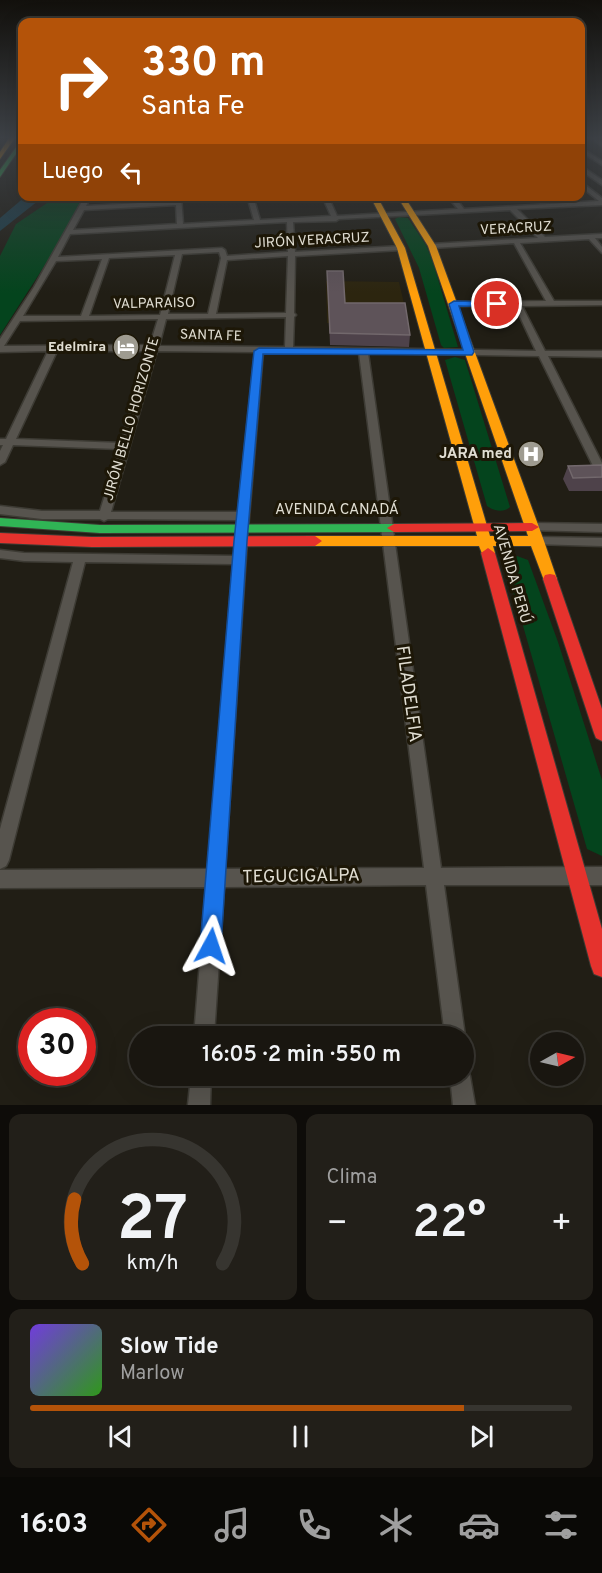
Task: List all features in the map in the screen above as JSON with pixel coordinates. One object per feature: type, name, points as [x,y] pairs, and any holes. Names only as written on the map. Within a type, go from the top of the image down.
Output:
[{"type":"main road","name":"AVENIDA PERÚ","points":[[376,201],[401,248],[483,533],[602,966]]},
{"type":"main road","points":[[403,201],[432,246],[454,304],[602,733]]},
{"type":"main road","name":"AVENIDA CANADÁ","points":[[0,522],[100,529],[242,528],[387,533],[483,533],[532,527]]},
{"type":"main road","name":"AVENIDA CANADÁ","points":[[0,538],[92,542],[242,528]]},
{"type":"main road","name":"AVENIDA CANADÁ","points":[[483,533],[537,541]]},
{"type":"street","points":[[588,190],[602,202]]},
{"type":"street","points":[[0,347],[54,259],[86,201]]},
{"type":"street","points":[[82,208],[166,201]]},
{"type":"street","points":[[178,201],[180,227]]},
{"type":"street","points":[[251,201],[258,223]]},
{"type":"street","points":[[327,201],[336,219]]},
{"type":"street","points":[[454,201],[464,212]]},
{"type":"street","points":[[528,201],[535,208]]},
{"type":"street","points":[[69,232],[385,217],[602,202]]},
{"type":"street","points":[[513,209],[543,239]]},
{"type":"street","points":[[290,221],[292,254],[290,351]]},
{"type":"street","points":[[590,236],[602,252]]},
{"type":"street","name":"VERACRUZ","points":[[432,246],[602,236]]},
{"type":"street","points":[[516,241],[552,304]]},
{"type":"street","name":"JIRÓN VERACRUZ","points":[[54,259],[178,252],[292,254],[401,248]]},
{"type":"street","name":"JIRÓN BELLO HORIZONTE","points":[[104,517],[163,317],[178,252]]},
{"type":"street","points":[[212,316],[223,254]]},
{"type":"street","points":[[84,318],[106,256]]},
{"type":"street","points":[[454,304],[602,303]]},
{"type":"street","points":[[518,305],[602,474]]},
{"type":"street","name":"VALPARAISO","points":[[16,319],[292,315]]},
{"type":"street","name":"SANTA FE","points":[[0,347],[602,354]]},
{"type":"street","points":[[0,462],[6,442],[54,348]]},
{"type":"street","points":[[205,1026],[239,560],[259,351]]},
{"type":"street","name":"FILADELFIA","points":[[363,352],[453,1026]]},
{"type":"street","points":[[6,442],[124,446]]},
{"type":"street","name":"AVENIDA CANADÁ","points":[[0,510],[42,515],[104,517],[242,528]]},
{"type":"street","name":"AVENIDA CANADÁ","points":[[532,527],[602,528]]},
{"type":"street","name":"AVENIDA CANADÁ","points":[[537,541],[602,542]]},
{"type":"street","points":[[0,554],[80,559],[239,560]]},
{"type":"street","points":[[0,860],[80,559]]},
{"type":"street","name":"TEGUCIGALPA","points":[[0,879],[216,879],[432,875],[602,876]]},
{"type":"street","points":[[199,1105],[200,1086]]},
{"type":"street","points":[[461,1086],[464,1105]]},
{"type":"shaded area","points":[[326,281],[399,282],[406,312],[405,323],[327,323]]},
{"type":"green space","points":[[50,201],[81,201],[61,240],[0,335],[0,256],[16,224]]},
{"type":"green space","points":[[408,218],[426,245],[458,347],[444,348],[441,345],[419,268],[395,219]]},
{"type":"green space","points":[[455,357],[465,360],[510,507],[502,511],[487,506],[445,360]]},
{"type":"green space","points":[[517,556],[528,560],[558,642],[602,780],[602,856],[587,849],[504,561]]},
{"type":"water","points":[[20,201],[38,201],[0,231],[0,218]]},
{"type":"building","points":[[327,271],[343,271],[345,303],[405,303],[410,335],[330,333]]},
{"type":"building","points":[[602,465],[602,477],[573,478],[568,466]]},
{"type":"traffic: fast","points":[[0,522],[100,529],[394,528]]},
{"type":"traffic: slow","points":[[376,201],[401,248],[488,553]]},
{"type":"traffic: slow","points":[[403,201],[432,246],[550,579]]},
{"type":"traffic: slow","points":[[315,541],[537,541]]},
{"type":"traffic: jam","points":[[394,528],[532,527]]},
{"type":"traffic: jam","points":[[0,538],[92,542],[315,541]]},
{"type":"traffic: jam","points":[[488,553],[602,966]]},
{"type":"traffic: jam","points":[[550,579],[602,733]]},
{"type":"place","name":"Edelmira","points":[[126,347]]},
{"type":"place","name":"JARA med","points":[[531,454]]},
{"type":"route","points":[[211,946],[241,541],[259,351],[469,352],[454,304],[497,304]]}]
